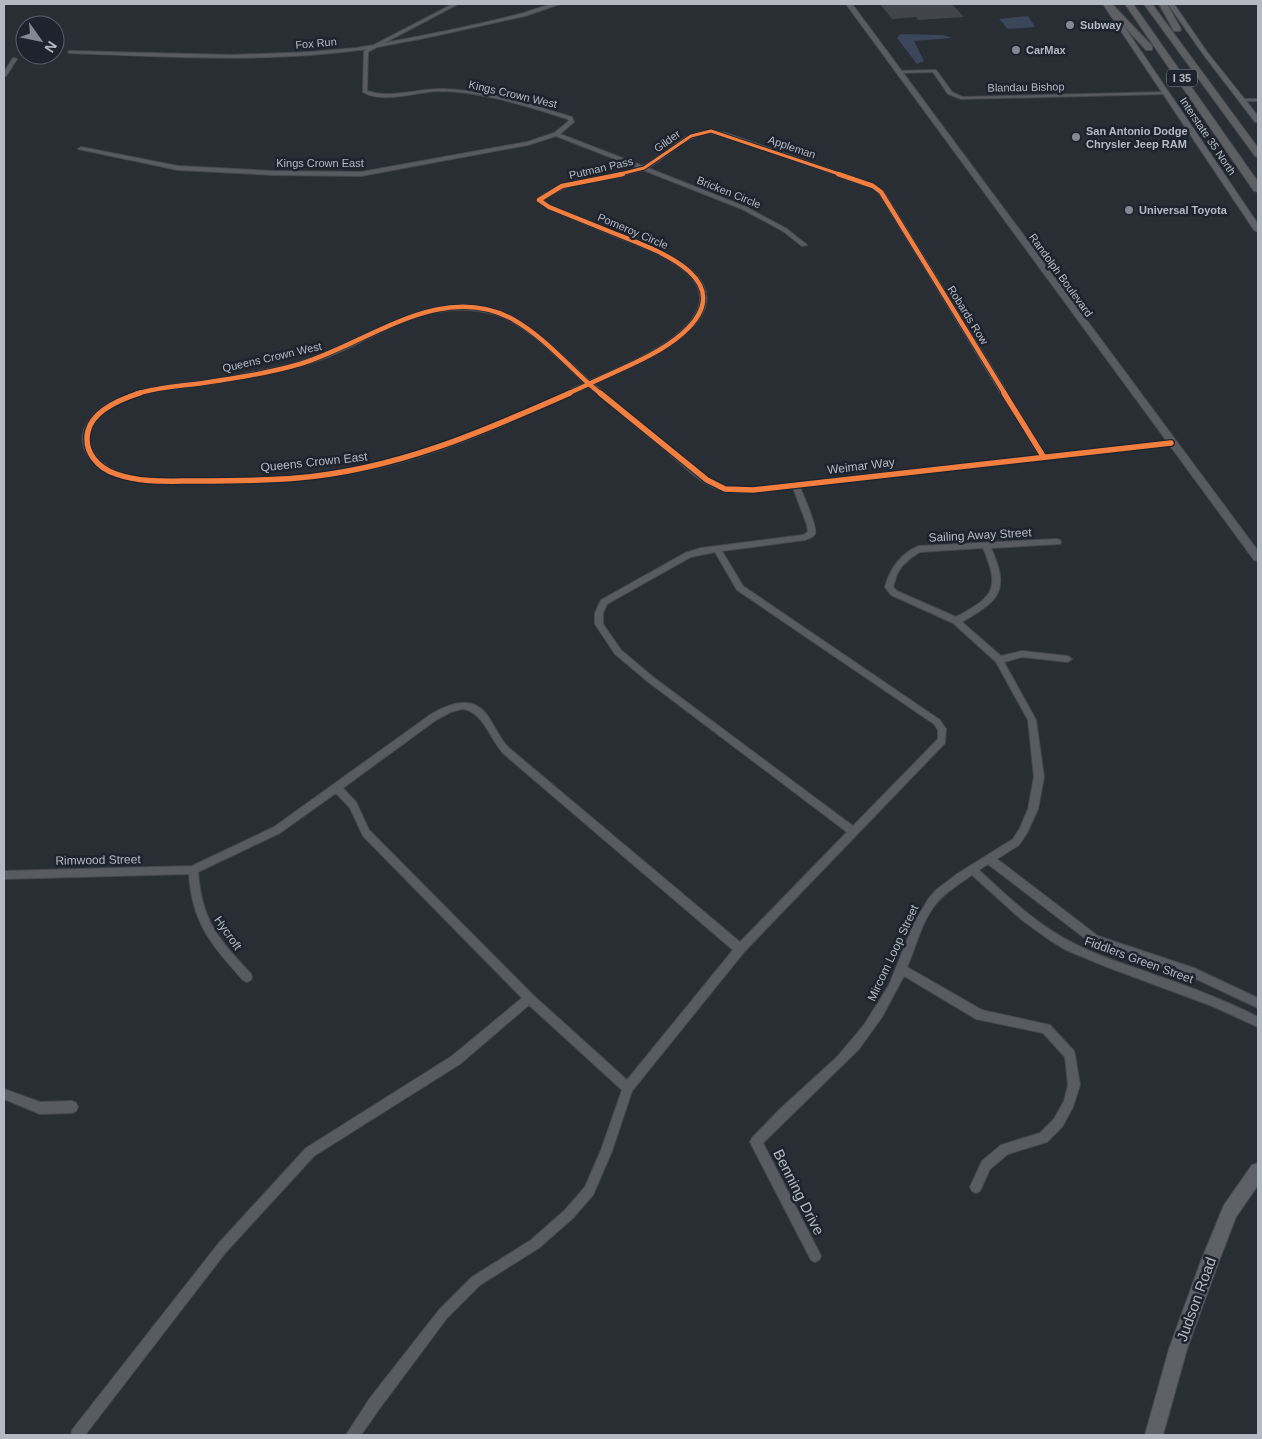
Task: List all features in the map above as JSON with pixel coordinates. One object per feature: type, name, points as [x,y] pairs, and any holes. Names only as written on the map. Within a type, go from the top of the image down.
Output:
[{"type":"highway","points":[[1107,4],[1153,52],[1192,105],[1233,154]]},
{"type":"highway","name":"I 35","points":[[1129,4],[1258,189]]},
{"type":"highway","name":"I 35","points":[[1148,4],[1258,154]]},
{"type":"highway","points":[[1163,4],[1187,45],[1211,77],[1240,130]]},
{"type":"main road","name":"Interstate 35 North","points":[[1107,4],[1258,230]]},
{"type":"main road","points":[[1171,4],[1258,120]]},
{"type":"main road","name":"Judson Road","points":[[1154,1435],[1178,1349],[1210,1261],[1230,1211],[1258,1171]]},
{"type":"street","points":[[370,47],[456,4]]},
{"type":"street","name":"Fox Run","points":[[66,58],[71,50],[186,56],[274,56],[370,47],[526,14],[558,4]]},
{"type":"street","name":"Randolph Boulevard","points":[[849,4],[1258,558]]},
{"type":"street","points":[[400,32],[399,37],[410,40]]},
{"type":"street","name":"Kings Crown West","points":[[370,47],[364,53],[364,90],[367,94],[438,90],[503,100],[570,118],[572,121],[570,125],[556,134]]},
{"type":"street","points":[[4,75],[15,59]]},
{"type":"street","name":"Blandau Bishop","points":[[898,72],[934,71],[950,93],[961,98],[1166,93]]},
{"type":"street","points":[[1243,100],[1258,100]]},
{"type":"street","name":"Gilder","points":[[642,169],[693,134],[703,130]]},
{"type":"street","name":"Appleman","points":[[703,130],[724,134],[874,186]]},
{"type":"street","name":"Kings Crown East","points":[[81,150],[178,168],[273,173],[361,174],[495,150],[556,134]]},
{"type":"street","name":"Bricken Circle","points":[[556,134],[744,208],[785,230],[804,245]]},
{"type":"street","name":"Putman Pass","points":[[539,200],[557,189],[642,169]]},
{"type":"street","name":"Robards Row","points":[[874,186],[880,192],[1043,456]]},
{"type":"street","name":"Pomeroy Circle","points":[[539,200],[549,207],[657,251],[678,262],[702,286],[701,312],[685,333],[658,350],[589,384]]},
{"type":"street","name":"Queens Crown West","points":[[92,457],[86,441],[91,422],[122,399],[155,389],[236,377],[316,359],[358,342],[399,320],[430,310],[477,309],[510,317],[526,327],[589,384]]},
{"type":"street","name":"Weimar Way","points":[[589,384],[701,476],[718,487],[738,490],[1172,443]]},
{"type":"street","name":"Queens Crown East","points":[[92,457],[102,468],[118,474],[163,481],[250,481],[361,470],[425,453],[469,437],[589,384]]},
{"type":"street","points":[[795,485],[811,525],[812,533],[805,536],[701,551],[688,555],[604,602],[599,613],[599,624],[604,635],[618,652],[650,679],[853,832]]},
{"type":"street","name":"Sailing Away Street","points":[[906,555],[920,549],[1057,542]]},
{"type":"street","points":[[956,621],[987,602],[997,588],[999,583],[997,569],[986,546]]},
{"type":"street","points":[[353,1435],[443,1314],[476,1281],[542,1238],[569,1214],[589,1191],[606,1151],[628,1088],[740,949],[942,740],[942,729],[937,722],[740,588],[718,550]]},
{"type":"street","name":"Mircom Loop Street","points":[[756,1142],[774,1121],[796,1105],[847,1056],[878,1014],[901,969],[922,915],[934,899],[973,870],[1016,842],[1024,830],[1033,809],[1039,777],[1032,720],[999,660],[956,621],[894,593],[889,586],[897,566],[906,555]]},
{"type":"street","points":[[999,660],[1022,654],[1068,658]]},
{"type":"street","points":[[193,870],[277,830],[432,718],[455,706],[465,706],[482,715],[501,745],[517,760],[740,949]]},
{"type":"street","points":[[336,787],[353,805],[366,833],[529,998],[628,1088]]},
{"type":"street","name":"Fiddlers Green Street","points":[[990,860],[1095,940],[1194,974],[1258,1003]]},
{"type":"street","name":"Rimwood Street","points":[[4,874],[193,870]]},
{"type":"street","name":"Hycroft","points":[[193,870],[194,895],[208,931],[247,977]]},
{"type":"street","name":"Fiddlers Green Street","points":[[973,870],[995,892],[1040,928],[1083,954],[1202,996],[1258,1022]]},
{"type":"street","points":[[901,969],[980,1015],[1046,1029],[1070,1055],[1074,1085],[1069,1103],[1058,1123],[1042,1138],[1005,1150],[986,1165],[976,1187]]},
{"type":"street","points":[[77,1435],[222,1248],[310,1152],[456,1060],[529,998]]},
{"type":"street","points":[[4,1094],[40,1108],[72,1107]]},
{"type":"street","name":"Benning Drive","points":[[756,1142],[815,1256]]},
{"type":"water","points":[[1028,16],[1035,27],[1008,29],[999,19]]},
{"type":"water","points":[[900,34],[943,35],[952,38],[914,41],[924,61],[917,64],[897,38]]},
{"type":"building","points":[[880,4],[952,4],[964,17],[918,20],[916,17],[892,19]]},
{"type":"cycle path","points":[[1043,456],[881,192],[873,186],[711,131],[700,132],[691,136],[644,168],[618,175],[575,182],[562,186],[539,200],[549,207],[649,247],[671,258],[693,275],[702,288],[704,300],[700,312],[692,324],[668,344],[621,369],[604,377],[587,385],[500,423],[443,446],[404,459],[364,469],[319,476],[274,480],[143,480],[115,474],[103,468],[94,460],[88,449],[86,437],[89,427],[103,410],[135,394],[159,388],[227,379],[299,364],[325,356],[416,315],[440,309],[466,308],[504,315],[522,325],[538,337],[587,382],[600,393],[668,449],[693,470],[714,485],[725,489],[753,490],[1171,443]]},
{"type":"place","name":"Subway","points":[[1070,25]]},
{"type":"place","name":"CarMax","points":[[1016,50]]},
{"type":"place","name":"San Antonio Dodge Chrysler Jeep RAM","points":[[1076,137]]},
{"type":"place","name":"Universal Toyota","points":[[1129,210]]}]
